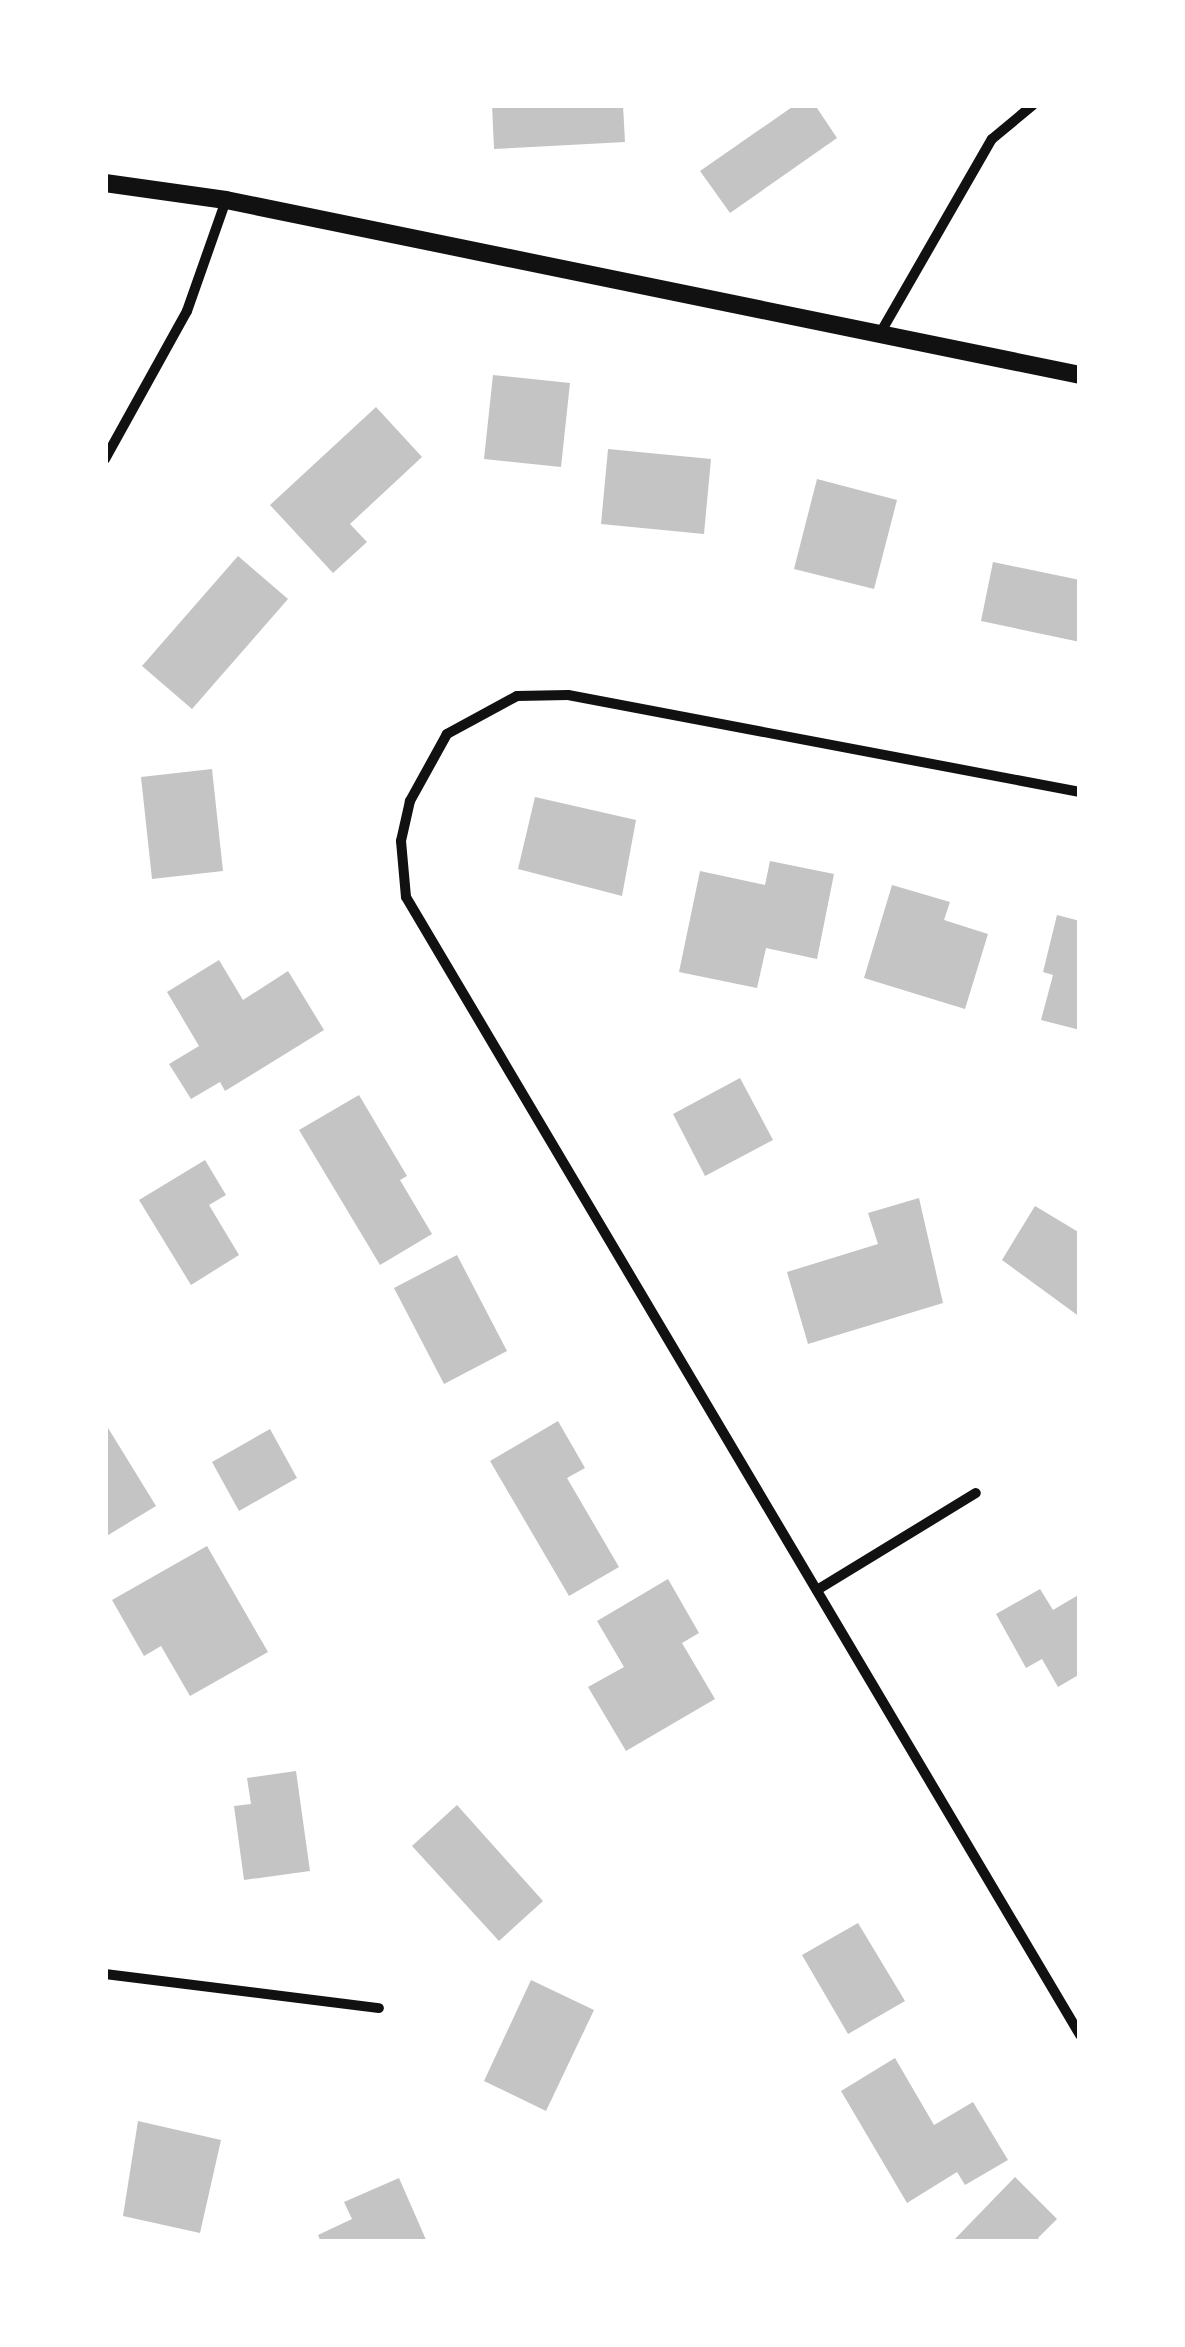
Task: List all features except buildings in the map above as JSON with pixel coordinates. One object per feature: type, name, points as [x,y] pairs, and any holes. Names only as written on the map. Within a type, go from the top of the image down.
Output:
[{"type":"street","points":[[882,330],[992,139],[1033,105]]},
{"type":"street","points":[[105,183],[226,200],[882,330],[1080,376]]},
{"type":"street","points":[[105,459],[187,311],[226,200]]},
{"type":"street","points":[[1080,792],[568,696],[517,696],[446,734],[410,801],[402,841],[406,897],[1080,2035]]},
{"type":"street","points":[[817,1590],[976,1493]]},
{"type":"street","points":[[105,1974],[379,2008]]}]
